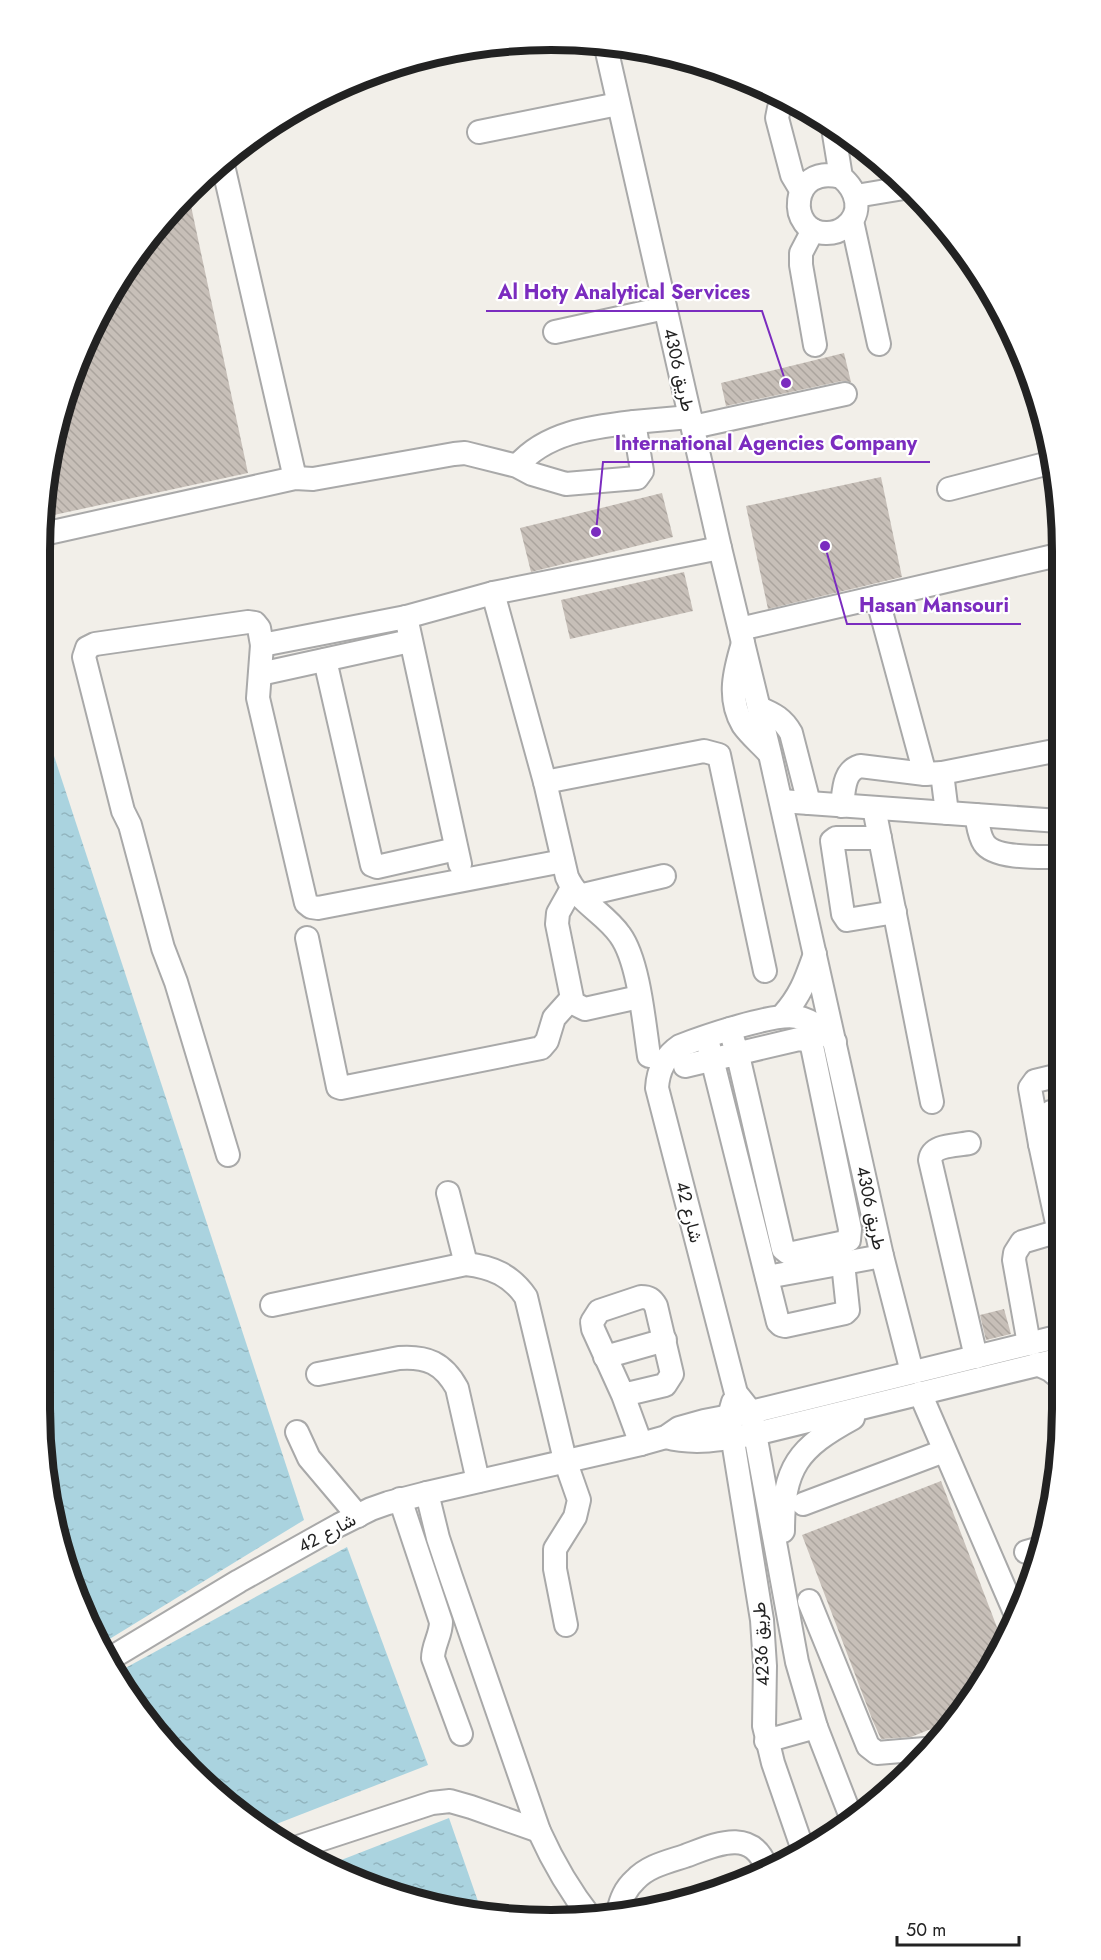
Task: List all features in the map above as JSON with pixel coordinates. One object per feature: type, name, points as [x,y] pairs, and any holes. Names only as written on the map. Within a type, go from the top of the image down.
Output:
[{"type":"street","name":"طريق 4306","points":[[607,53],[720,548],[781,801],[882,1256],[912,1372]]},
{"type":"street","points":[[479,132],[618,104]]},
{"type":"street","points":[[781,106],[777,118],[792,175],[801,190]]},
{"type":"street","points":[[835,138],[841,177]]},
{"type":"street","points":[[224,171],[296,478]]},
{"type":"street","points":[[830,174],[841,177],[850,185],[856,196],[856,209],[852,221],[844,228],[834,232],[823,233],[813,230],[799,212],[798,201],[801,190],[808,181],[819,175],[830,174]]},
{"type":"street","points":[[856,196],[897,189]]},
{"type":"street","points":[[852,221],[879,344]]},
{"type":"street","points":[[813,230],[801,253],[801,265],[815,345]]},
{"type":"street","points":[[555,332],[665,308]]},
{"type":"street","points":[[517,466],[536,447],[598,426],[634,422],[692,422],[845,394]]},
{"type":"street","points":[[51,532],[296,478],[313,479],[454,454],[465,453],[517,466],[532,474],[566,484],[637,477],[642,471],[634,422]]},
{"type":"street","points":[[949,489],[1044,464]]},
{"type":"street","points":[[262,645],[406,617],[493,593],[720,548]]},
{"type":"street","points":[[770,754],[744,725],[736,708],[733,691],[734,675],[742,635],[877,597],[1052,556]]},
{"type":"street","points":[[493,593],[545,782],[563,861],[575,892]]},
{"type":"street","points":[[877,597],[946,813]]},
{"type":"street","points":[[406,617],[463,879]]},
{"type":"street","points":[[228,1155],[176,981],[163,948],[130,825],[123,811],[84,657],[87,648],[95,644],[248,622],[255,623],[259,628],[262,645],[258,698],[306,903],[311,907],[318,908],[563,861]]},
{"type":"street","points":[[260,674],[410,641]]},
{"type":"street","points":[[325,660],[372,865],[377,867],[456,849]]},
{"type":"street","points":[[759,708],[780,718],[791,733],[809,803]]},
{"type":"street","points":[[545,782],[704,751],[718,755],[765,971]]},
{"type":"street","points":[[842,806],[847,776],[854,768],[865,766],[934,774],[1052,751]]},
{"type":"street","points":[[781,801],[1052,821]]},
{"type":"street","points":[[874,808],[932,1102]]},
{"type":"street","points":[[976,815],[983,842],[988,848],[1000,853],[1052,857]]},
{"type":"street","points":[[1024,819],[1024,856]]},
{"type":"street","points":[[880,838],[836,838],[832,841],[843,914],[847,920],[895,912]]},
{"type":"street","points":[[639,997],[585,1009],[577,1006],[571,999],[557,924],[558,913],[575,892],[664,876]]},
{"type":"street","name":"شارع 42","points":[[575,892],[619,932],[628,947],[634,965],[639,997],[655,1061],[657,1089],[742,1425]]},
{"type":"street","points":[[307,938],[338,1087],[341,1088],[541,1048],[547,1041],[554,1018],[571,999]]},
{"type":"street","name":"طريق 4306","points":[[783,1015],[796,1001],[805,985],[815,952]]},
{"type":"street","points":[[655,1061],[680,1046],[730,1029],[783,1015],[810,1021],[821,1028],[837,1049],[814,1054]]},
{"type":"street","points":[[685,1066],[713,1060],[737,1054],[799,1039],[806,1040],[812,1046],[850,1236],[845,1242],[791,1253],[783,1249],[737,1054],[730,1029]]},
{"type":"street","points":[[706,1037],[778,1322],[781,1326],[844,1313],[848,1310],[843,1263]]},
{"type":"street","points":[[1052,1077],[1035,1081],[1030,1088],[1042,1108],[1040,1144],[1052,1182]]},
{"type":"street","points":[[969,1143],[937,1149],[932,1152],[930,1160],[976,1357]]},
{"type":"street","points":[[448,1193],[466,1264]]},
{"type":"street","points":[[1052,1236],[1022,1242],[1015,1253],[1014,1260],[1033,1354],[1052,1372]]},
{"type":"street","points":[[767,1277],[882,1256]]},
{"type":"street","points":[[272,1305],[466,1264],[497,1270],[519,1287],[526,1298],[565,1460],[579,1500],[575,1517],[555,1549],[555,1569],[566,1625]]},
{"type":"street","points":[[623,1395],[664,1385],[668,1382],[672,1370],[657,1306],[651,1299],[641,1297],[599,1311],[594,1317],[593,1329],[623,1395],[641,1444]]},
{"type":"street","points":[[605,1357],[665,1340]]},
{"type":"street","name":"شارع 42","points":[[742,1425],[878,1405],[1033,1354],[1052,1341]]},
{"type":"street","name":"شارع 42","points":[[115,1656],[239,1581],[358,1516],[400,1499],[666,1437],[680,1441],[742,1425],[912,1372],[976,1357],[1033,1354],[1052,1357]]},
{"type":"street","points":[[318,1374],[406,1358],[425,1359],[438,1365],[449,1374],[457,1388],[478,1481]]},
{"type":"street","points":[[920,1393],[1011,1605]]},
{"type":"street","points":[[783,1578],[784,1503],[789,1480],[797,1460],[813,1443],[878,1405]]},
{"type":"street","name":"طريق 4236","points":[[742,1425],[783,1578],[797,1662],[816,1727],[849,1811]]},
{"type":"street","name":"طريق 4236","points":[[742,1425],[762,1620],[765,1666],[763,1717],[766,1741],[801,1843]]},
{"type":"street","points":[[297,1432],[309,1458],[358,1516]]},
{"type":"street","points":[[803,1504],[944,1451]]},
{"type":"street","points":[[426,1492],[450,1577],[539,1831],[555,1866],[584,1909]]},
{"type":"street","points":[[400,1499],[441,1622],[440,1635],[434,1646],[433,1658],[461,1734]]},
{"type":"street","points":[[809,1601],[868,1746],[877,1753],[918,1750]]},
{"type":"street","points":[[766,1741],[816,1727]]},
{"type":"street","points":[[304,1845],[432,1803],[450,1801],[539,1831]]},
{"type":"street","points":[[620,1905],[625,1891],[636,1878],[650,1868],[726,1841],[754,1848],[765,1862]]},
{"type":"water","points":[[50,744],[304,1520],[106,1641],[76,1571],[59,1507],[51,1442]]},
{"type":"water","points":[[347,1547],[428,1765],[272,1826],[220,1786],[196,1764],[153,1714],[123,1669]]},
{"type":"water","points":[[449,1818],[479,1905],[453,1901],[389,1884],[336,1862]]},
{"type":"building","points":[[190,202],[248,473],[51,516],[59,453],[67,421],[76,389],[101,329],[134,272]]},
{"type":"building","points":[[844,353],[851,382],[842,381],[726,406],[721,383]]},
{"type":"building","points":[[881,477],[902,577],[768,609],[746,506]]},
{"type":"building","points":[[662,493],[673,537],[531,572],[520,528]]},
{"type":"building","points":[[684,572],[693,611],[570,639],[561,600]]},
{"type":"building","points":[[1004,1309],[1011,1334],[986,1340],[980,1315]]},
{"type":"building","points":[[941,1481],[999,1633],[967,1688],[938,1726],[911,1737],[881,1739],[802,1535]]},
{"type":"place","name":"Al Hoty Analytical Services","points":[[786,383]]},
{"type":"place","name":"International Agencies Company","points":[[596,532]]},
{"type":"place","name":"Hasan Mansouri","points":[[825,546]]}]
